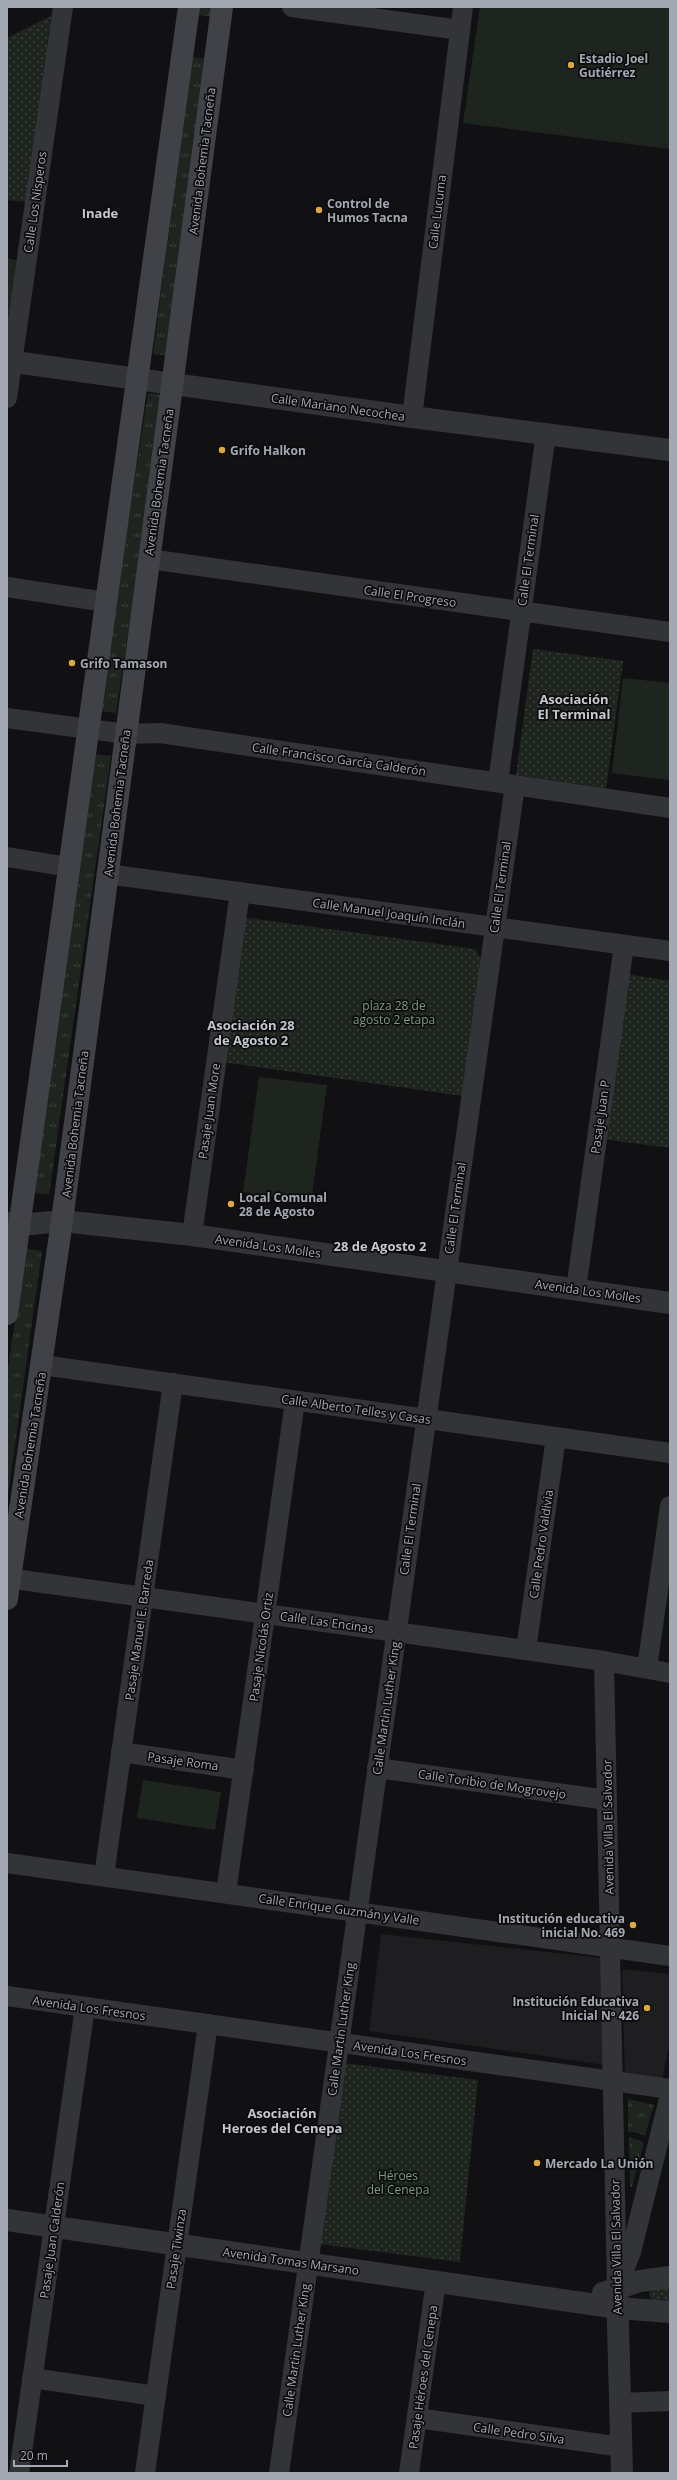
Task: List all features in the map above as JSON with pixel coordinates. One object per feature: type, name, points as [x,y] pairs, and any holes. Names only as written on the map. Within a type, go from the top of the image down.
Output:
[{"type":"main road","points":[[7,1314],[13,1224],[69,866],[189,7]]},
{"type":"main road","name":"Avenida Bohemia Tacneña","points":[[8,1585],[42,1365],[62,1221],[222,7]]},
{"type":"main road","points":[[185,32],[218,36]]},
{"type":"street","name":"Calle Los Nisperos","points":[[7,398],[10,361],[63,7]]},
{"type":"street","points":[[292,7],[460,30]]},
{"type":"street","name":"Calle Lucuma","points":[[412,417],[463,7]]},
{"type":"street","name":"Calle Mariano Necochea","points":[[10,361],[412,417],[670,450]]},
{"type":"street","name":"Calle El Terminal","points":[[396,1632],[494,927],[520,612],[546,433]]},
{"type":"street","name":"Calle El Progreso","points":[[149,559],[670,632]]},
{"type":"street","points":[[7,587],[106,602]]},
{"type":"street","name":"Calle Francisco García Calderón","points":[[7,718],[126,734],[160,733],[670,808]]},
{"type":"street","points":[[7,858],[69,866]]},
{"type":"street","name":"Calle Manuel Joaquín Inclán","points":[[108,874],[670,951]]},
{"type":"street","name":"Pasaje Juan More","points":[[192,1235],[240,892]]},
{"type":"street","name":"Pasaje Juan P","points":[[576,1290],[624,945]]},
{"type":"street","name":"Avenida Los Molles","points":[[13,1224],[62,1221],[192,1235],[670,1303]]},
{"type":"street","name":"Calle Alberto Telles y Casas","points":[[42,1365],[670,1453]]},
{"type":"street","name":"Pasaje Manuel E. Barreda","points":[[104,1876],[173,1384]]},
{"type":"street","name":"Pasaje Nicolás Ortiz","points":[[226,1893],[295,1401]]},
{"type":"street","name":"Calle Pedro Valdivia","points":[[526,1650],[556,1437]]},
{"type":"street","points":[[648,1668],[670,1506]]},
{"type":"street","name":"Calle Las Encinas","points":[[8,1585],[143,1597],[604,1661],[670,1673]]},
{"type":"street","name":"Calle Martin Luther King","points":[[279,2473],[396,1632]]},
{"type":"street","name":"Avenida Villa El Salvador","points":[[604,1661],[622,2473]]},
{"type":"street","name":"Pasaje Roma","points":[[121,1752],[244,1770]]},
{"type":"street","name":"Calle Toribio de Mogrovejo","points":[[377,1768],[607,1800]]},
{"type":"street","name":"Calle Enrique Guzmán y Valle","points":[[7,1862],[670,1956]]},
{"type":"street","name":"Avenida Los Fresnos","points":[[7,1996],[670,2089]]},
{"type":"street","name":"Pasaje Juan Calderón","points":[[19,2473],[85,2007]]},
{"type":"street","name":"Pasaje Tiwinza","points":[[144,2473],[208,2024]]},
{"type":"street","points":[[617,2298],[666,2132],[670,2095]]},
{"type":"street","name":"Avenida Tomas Marsano","points":[[7,2220],[575,2301],[617,2298],[670,2312]]},
{"type":"street","name":"Avenida Tomas Marsano","points":[[617,2298],[640,2281],[670,2277]]},
{"type":"street","name":"Pasaje Héroes del Cenepa","points":[[409,2473],[436,2281]]},
{"type":"street","points":[[32,2378],[156,2396]]},
{"type":"street","points":[[620,2403],[670,2401]]},
{"type":"street","name":"Calle Pedro Silva","points":[[417,2418],[622,2447]]},
{"type":"shaded area","points":[[381,1934],[603,1958],[605,2065],[369,2031]]},
{"type":"shaded area","name":"Institución Educativa Inicial Nº 426","points":[[622,1969],[670,1974],[670,2041],[662,2079],[625,2077]]},
{"type":"green space","points":[[199,7],[215,7],[214,17],[198,15]]},
{"type":"green space","name":"Estadio Joel Gutiérrez","points":[[480,7],[670,7],[670,149],[463,123]]},
{"type":"green space","points":[[51,16],[27,202],[7,200],[7,38]]},
{"type":"green space","points":[[192,57],[209,59],[171,356],[153,354]]},
{"type":"green space","points":[[7,258],[17,260],[7,334]]},
{"type":"green space","points":[[148,393],[165,395],[116,713],[99,711]]},
{"type":"green space","points":[[533,649],[623,661],[606,788],[516,775]]},
{"type":"green space","points":[[623,678],[670,683],[670,780],[612,773]]},
{"type":"green space","points":[[94,754],[111,756],[49,1195],[32,1192]]},
{"type":"green space","name":"plaza 28 de agosto 2 etapa","points":[[241,917],[475,949],[482,961],[463,1096],[222,1062]]},
{"type":"green space","points":[[626,974],[670,981],[670,1148],[603,1139]]},
{"type":"green space","points":[[259,1077],[327,1085],[311,1203],[243,1192]]},
{"type":"green space","points":[[25,1248],[42,1251],[7,1502],[7,1376]]},
{"type":"green space","points":[[143,1780],[221,1792],[215,1830],[137,1818]]},
{"type":"green space","name":"Héroes del Cenepa","points":[[343,2063],[478,2080],[460,2262],[319,2244]]},
{"type":"green space","points":[[628,2099],[654,2105],[645,2135],[628,2131]]},
{"type":"green space","points":[[629,2137],[644,2142],[632,2187],[630,2187]]},
{"type":"green space","points":[[655,2286],[670,2286],[670,2301],[653,2300],[649,2296],[650,2291]]},
{"type":"place","name":"Estadio Joel Gutiérrez","points":[[571,65]]},
{"type":"place","name":"Control de Humos Tacna","points":[[319,210]]},
{"type":"place","name":"Grifo Halkon","points":[[222,450]]},
{"type":"place","name":"Grifo Tamason","points":[[72,663]]},
{"type":"place","name":"Local Comunal 28 de Agosto","points":[[231,1204]]},
{"type":"place","name":"Institución educativa inicial No. 469","points":[[633,1925]]},
{"type":"place","name":"Institución Educativa Inicial Nº 426","points":[[647,2008]]},
{"type":"place","name":"Mercado La Unión","points":[[537,2163]]},
{"type":"district","name":"Inade","points":[[100,213]]},
{"type":"district","name":"Asociación El Terminal","points":[[574,706]]},
{"type":"district","name":"Asociación 28 de Agosto 2","points":[[251,1032]]},
{"type":"district","name":"28 de Agosto 2","points":[[380,1246]]},
{"type":"district","name":"Asociación Heroes del Cenepa","points":[[282,2120]]}]
